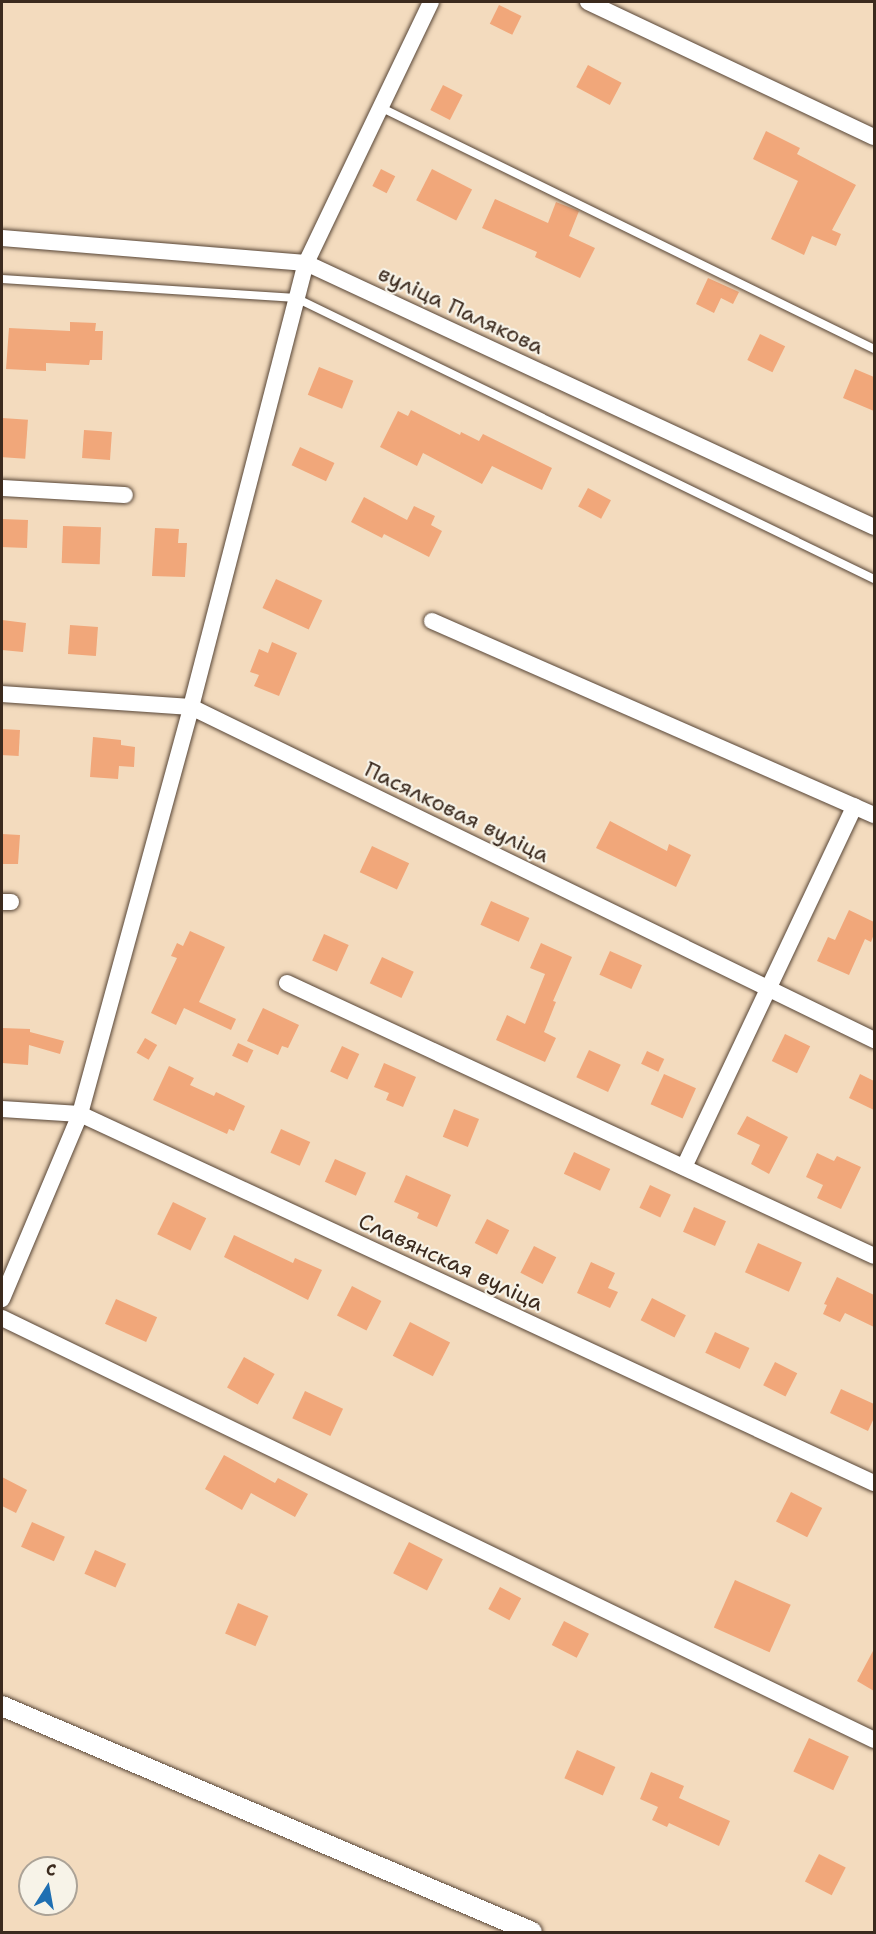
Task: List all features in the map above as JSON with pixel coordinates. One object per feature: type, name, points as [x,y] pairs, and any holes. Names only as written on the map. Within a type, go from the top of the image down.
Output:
[{"type":"street","points":[[2,1299],[80,1114],[191,707],[306,263],[431,2]]},
{"type":"street","points":[[588,2],[874,137]]},
{"type":"street","name":"вуліца Палякова","points":[[2,238],[306,263],[874,527]]},
{"type":"street","points":[[2,488],[125,495]]},
{"type":"street","points":[[432,621],[874,815]]},
{"type":"street","name":"Пасялковая вуліца","points":[[2,694],[191,707],[874,1040]]},
{"type":"street","points":[[684,1167],[855,806]]},
{"type":"street","points":[[287,983],[874,1256]]},
{"type":"street","name":"Славянская вуліца","points":[[2,1109],[80,1114],[874,1483]]},
{"type":"street","points":[[2,1318],[874,1740]]},
{"type":"street","points":[[2,1706],[532,1932]]},
{"type":"lane","points":[[380,108],[874,348]]},
{"type":"lane","points":[[2,279],[296,298],[874,579]]},
{"type":"building","points":[[499,5],[521,16],[512,35],[490,24]]},
{"type":"building","points":[[588,65],[622,83],[610,105],[576,87]]},
{"type":"building","points":[[443,85],[463,95],[450,120],[430,110]]},
{"type":"building","points":[[766,131],[800,148],[797,154],[856,185],[832,230],[841,234],[836,246],[812,236],[804,255],[771,239],[798,181],[753,159]]},
{"type":"building","points":[[381,169],[395,176],[387,193],[372,186]]},
{"type":"building","points":[[432,169],[472,189],[456,221],[416,200]]},
{"type":"building","points":[[495,199],[548,223],[556,202],[579,211],[569,236],[595,248],[580,278],[535,257],[537,252],[482,228]]},
{"type":"building","points":[[708,278],[739,292],[733,304],[721,298],[714,313],[696,304]]},
{"type":"building","points":[[70,322],[96,323],[95,331],[103,331],[102,360],[90,360],[89,365],[46,363],[46,371],[6,369],[9,328],[70,331]]},
{"type":"building","points":[[760,334],[785,346],[772,372],[747,360]]},
{"type":"building","points":[[319,367],[353,381],[342,409],[308,395]]},
{"type":"building","points":[[855,369],[874,377],[874,411],[843,398]]},
{"type":"building","points":[[411,410],[460,435],[461,432],[479,441],[483,434],[552,468],[542,490],[492,466],[482,484],[423,453],[417,466],[380,447],[398,411],[408,416]]},
{"type":"building","points":[[2,418],[28,420],[25,459],[2,457]]},
{"type":"building","points":[[84,430],[112,432],[110,460],[82,458]]},
{"type":"building","points":[[300,447],[334,463],[326,481],[292,465]]},
{"type":"building","points":[[588,488],[611,500],[601,519],[578,507]]},
{"type":"building","points":[[364,497],[407,520],[414,506],[435,516],[431,525],[442,531],[429,557],[384,534],[382,538],[351,522]]},
{"type":"building","points":[[2,519],[28,520],[27,548],[2,547]]},
{"type":"building","points":[[63,526],[101,527],[100,564],[62,563]]},
{"type":"building","points":[[155,528],[179,529],[178,543],[187,543],[185,577],[152,576]]},
{"type":"building","points":[[276,579],[322,601],[309,630],[262,608]]},
{"type":"building","points":[[2,620],[26,623],[23,652],[2,650]]},
{"type":"building","points":[[70,625],[98,627],[96,656],[68,654]]},
{"type":"building","points":[[272,642],[297,653],[279,696],[254,686],[259,675],[250,672],[259,649],[268,653]]},
{"type":"building","points":[[2,729],[20,730],[19,756],[2,755]]},
{"type":"building","points":[[93,737],[121,740],[121,745],[135,747],[134,767],[119,766],[118,779],[90,777]]},
{"type":"building","points":[[610,821],[667,851],[669,844],[691,855],[676,887],[596,848]]},
{"type":"building","points":[[2,834],[20,835],[18,864],[2,864]]},
{"type":"building","points":[[372,846],[409,863],[397,890],[360,872]]},
{"type":"building","points":[[491,901],[529,918],[519,942],[480,925]]},
{"type":"building","points":[[849,910],[874,922],[874,934],[871,942],[865,939],[849,975],[817,961],[828,937],[835,940]]},
{"type":"building","points":[[190,931],[225,947],[199,1002],[236,1019],[231,1030],[184,1008],[176,1025],[151,1013],[177,958],[171,956],[177,943],[183,946]]},
{"type":"building","points":[[324,934],[349,945],[337,971],[312,960]]},
{"type":"building","points":[[541,943],[572,957],[553,1001],[556,1002],[544,1032],[556,1038],[545,1062],[496,1040],[507,1015],[525,1024],[545,974],[530,968]]},
{"type":"building","points":[[610,951],[642,965],[631,989],[599,975]]},
{"type":"building","points":[[382,957],[414,972],[401,998],[370,983]]},
{"type":"building","points":[[263,1008],[299,1025],[288,1048],[282,1046],[278,1055],[247,1041]]},
{"type":"building","points":[[2,1028],[30,1029],[30,1032],[64,1041],[60,1054],[29,1045],[28,1065],[2,1063]]},
{"type":"building","points":[[785,1034],[810,1046],[797,1073],[772,1061]]},
{"type":"building","points":[[145,1038],[157,1045],[149,1060],[136,1053]]},
{"type":"building","points":[[238,1043],[253,1050],[247,1063],[232,1056]]},
{"type":"building","points":[[342,1046],[359,1054],[347,1079],[330,1071]]},
{"type":"building","points":[[589,1050],[621,1065],[608,1092],[576,1077]]},
{"type":"building","points":[[647,1051],[664,1059],[658,1072],[641,1064]]},
{"type":"building","points":[[384,1063],[416,1077],[403,1107],[386,1100],[389,1093],[374,1087]]},
{"type":"building","points":[[169,1066],[194,1078],[190,1085],[214,1096],[216,1092],[245,1106],[234,1131],[229,1129],[227,1134],[153,1100]]},
{"type":"building","points":[[664,1074],[696,1088],[683,1118],[651,1104]]},
{"type":"building","points":[[860,1074],[874,1081],[874,1110],[849,1098]]},
{"type":"building","points":[[454,1109],[479,1119],[468,1147],[443,1137]]},
{"type":"building","points":[[747,1116],[788,1137],[769,1174],[751,1164],[760,1145],[737,1134]]},
{"type":"building","points":[[281,1129],[310,1142],[300,1166],[270,1153]]},
{"type":"building","points":[[574,1152],[610,1169],[600,1191],[564,1174]]},
{"type":"building","points":[[817,1153],[834,1161],[837,1156],[861,1167],[841,1209],[817,1198],[823,1185],[806,1177]]},
{"type":"building","points":[[335,1159],[366,1173],[356,1196],[325,1182]]},
{"type":"building","points":[[406,1175],[451,1195],[437,1227],[417,1218],[419,1213],[394,1202]]},
{"type":"building","points":[[650,1185],[671,1195],[660,1217],[639,1208]]},
{"type":"building","points":[[173,1202],[206,1218],[190,1251],[157,1234]]},
{"type":"building","points":[[694,1207],[726,1221],[715,1246],[683,1232]]},
{"type":"building","points":[[487,1219],[509,1230],[497,1254],[475,1243]]},
{"type":"building","points":[[234,1235],[293,1263],[295,1258],[322,1270],[308,1300],[224,1257]]},
{"type":"building","points":[[758,1243],[802,1263],[789,1292],[745,1272]]},
{"type":"building","points":[[534,1246],[556,1257],[543,1284],[520,1273]]},
{"type":"building","points":[[591,1262],[615,1273],[608,1288],[618,1292],[610,1308],[577,1293]]},
{"type":"building","points":[[837,1277],[874,1295],[874,1327],[845,1313],[840,1322],[823,1314],[827,1305],[824,1304]]},
{"type":"building","points":[[352,1286],[381,1301],[366,1330],[337,1315]]},
{"type":"building","points":[[652,1298],[686,1315],[675,1338],[641,1320]]},
{"type":"building","points":[[116,1299],[157,1317],[146,1342],[105,1324]]},
{"type":"building","points":[[410,1322],[450,1342],[433,1376],[393,1356]]},
{"type":"building","points":[[715,1332],[749,1348],[740,1369],[705,1353]]},
{"type":"building","points":[[244,1357],[275,1374],[258,1405],[227,1388]]},
{"type":"building","points":[[775,1362],[797,1373],[785,1397],[763,1385]]},
{"type":"building","points":[[841,1389],[874,1404],[874,1418],[868,1431],[830,1413]]},
{"type":"building","points":[[305,1391],[343,1409],[330,1436],[292,1418]]},
{"type":"building","points":[[224,1455],[275,1483],[278,1478],[308,1494],[295,1517],[251,1493],[242,1510],[205,1489]]},
{"type":"building","points":[[2,1477],[27,1490],[16,1513],[2,1506]]},
{"type":"building","points":[[791,1492],[822,1508],[807,1537],[776,1521]]},
{"type":"building","points":[[32,1522],[65,1537],[54,1561],[21,1547]]},
{"type":"building","points":[[409,1542],[443,1559],[427,1590],[393,1573]]},
{"type":"building","points":[[95,1550],[126,1564],[115,1588],[84,1574]]},
{"type":"building","points":[[735,1580],[791,1605],[770,1652],[714,1628]]},
{"type":"building","points":[[500,1587],[521,1598],[509,1620],[488,1609]]},
{"type":"building","points":[[238,1603],[268,1616],[255,1646],[225,1633]]},
{"type":"building","points":[[564,1621],[589,1634],[577,1658],[552,1645]]},
{"type":"building","points":[[874,1649],[874,1691],[857,1681]]},
{"type":"building","points":[[809,1738],[849,1757],[833,1790],[793,1772]]},
{"type":"building","points":[[577,1750],[615,1767],[603,1795],[564,1778]]},
{"type":"building","points":[[651,1772],[684,1786],[679,1798],[730,1821],[719,1846],[669,1823],[667,1827],[652,1820],[658,1807],[640,1799]]},
{"type":"building","points":[[819,1854],[846,1868],[832,1895],[805,1882]]}]
